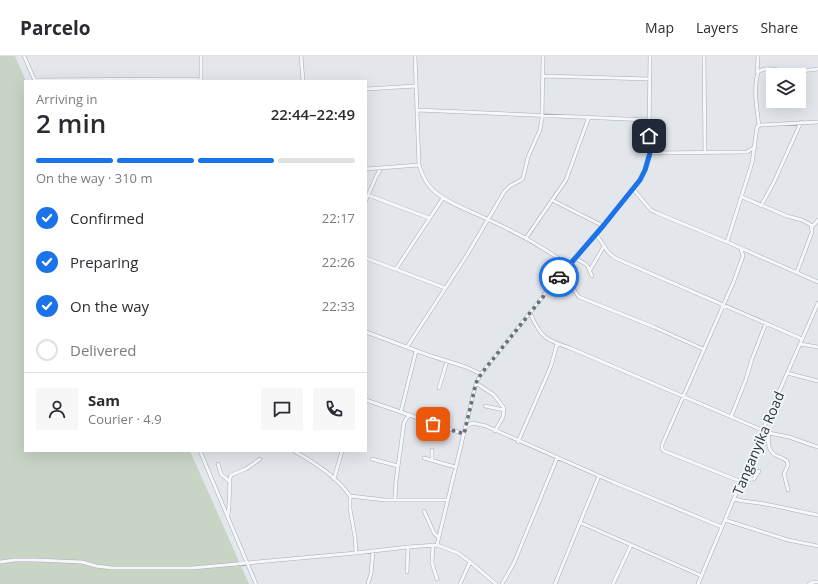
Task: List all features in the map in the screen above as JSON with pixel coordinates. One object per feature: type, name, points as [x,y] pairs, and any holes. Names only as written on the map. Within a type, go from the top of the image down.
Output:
[{"type":"street","points":[[24,56],[35,80],[194,80]]},
{"type":"street","points":[[201,56],[201,80]]},
{"type":"street","points":[[301,56],[303,80]]},
{"type":"street","points":[[415,56],[419,165],[423,177],[428,184],[442,198],[526,238],[550,252],[568,265]]},
{"type":"street","points":[[407,347],[489,220],[504,192],[522,178],[528,156],[540,130],[542,115],[543,56]]},
{"type":"street","points":[[437,580],[432,563],[435,545],[439,538],[476,383],[481,374],[568,265],[603,226],[633,189],[645,170],[650,153],[650,56]]},
{"type":"street","points":[[704,56],[705,153]]},
{"type":"street","points":[[726,242],[752,163],[756,129],[759,126],[756,108],[758,56]]},
{"type":"street","points":[[757,75],[761,70],[768,69],[789,72],[818,69]]},
{"type":"street","points":[[543,76],[650,79]]},
{"type":"street","points":[[367,89],[416,86]]},
{"type":"street","points":[[417,110],[649,120]]},
{"type":"street","points":[[526,238],[566,180],[589,118]]},
{"type":"street","points":[[761,206],[774,182],[801,122]]},
{"type":"street","points":[[759,126],[818,122]]},
{"type":"street","points":[[650,153],[747,152],[755,147]]},
{"type":"street","points":[[367,169],[419,165]]},
{"type":"street","points":[[381,168],[368,195],[429,218]]},
{"type":"street","points":[[633,189],[651,210],[818,282]]},
{"type":"street","points":[[742,196],[761,206],[802,220],[810,224],[812,227]]},
{"type":"street","points":[[396,269],[442,198]]},
{"type":"street","points":[[552,200],[603,226]]},
{"type":"street","points":[[797,272],[810,238],[812,227],[818,220]]},
{"type":"street","points":[[596,234],[611,255],[616,258],[802,339]]},
{"type":"street","points":[[590,270],[604,246]]},
{"type":"street","points":[[741,249],[743,256],[724,305],[682,396],[662,448],[742,481],[754,479],[759,471]]},
{"type":"street","points":[[367,258],[445,288]]},
{"type":"street","points":[[575,258],[584,263],[590,270],[592,276]]},
{"type":"street","points":[[562,273],[579,297],[660,330],[703,350]]},
{"type":"street","name":"Tanganyika Road","points":[[698,584],[818,303]]},
{"type":"street","points":[[530,313],[534,323],[544,337],[557,344],[769,433],[789,437],[818,447]]},
{"type":"street","points":[[731,417],[766,323]]},
{"type":"street","points":[[367,332],[416,351],[466,367],[481,374]]},
{"type":"street","points":[[518,442],[551,366],[557,344]]},
{"type":"street","points":[[800,344],[818,347]]},
{"type":"street","points":[[395,499],[398,466],[406,419],[403,412],[416,351]]},
{"type":"street","points":[[439,388],[446,361]]},
{"type":"street","points":[[787,374],[818,381]]},
{"type":"street","points":[[476,383],[494,394],[502,404],[504,410],[503,417],[496,431]]},
{"type":"street","points":[[367,400],[464,434]]},
{"type":"street","points":[[485,406],[504,410]]},
{"type":"street","points":[[406,419],[410,415]]},
{"type":"street","points":[[468,417],[473,423]]},
{"type":"street","points":[[466,426],[473,423],[480,424],[518,442],[722,527]]},
{"type":"street","points":[[769,433],[768,442],[771,450],[788,461],[784,474],[788,490]]},
{"type":"street","points":[[432,450],[432,460]]},
{"type":"street","points":[[200,452],[256,584]]},
{"type":"street","points":[[296,452],[310,460],[334,479],[350,496],[384,500],[448,500]]},
{"type":"street","points":[[334,479],[342,452]]},
{"type":"street","points":[[424,458],[456,467]]},
{"type":"street","points":[[502,584],[514,563],[557,458]]},
{"type":"street","points":[[228,515],[230,506],[229,481],[231,475],[246,469],[260,459]]},
{"type":"street","points":[[372,459],[398,466]]},
{"type":"street","points":[[218,464],[221,474],[229,481]]},
{"type":"street","points":[[555,584],[599,476]]},
{"type":"street","points":[[350,496],[350,509],[356,553]]},
{"type":"street","points":[[734,499],[746,502],[757,502],[792,511],[818,515]]},
{"type":"street","points":[[424,511],[434,533],[439,538]]},
{"type":"street","points":[[726,520],[788,540],[818,546]]},
{"type":"street","points":[[580,523],[702,576]]},
{"type":"street","points":[[0,562],[35,560],[82,562],[96,566],[192,568],[248,564],[435,545],[458,553],[496,584]]},
{"type":"street","points":[[613,584],[631,545]]},
{"type":"street","points":[[407,572],[408,547]]},
{"type":"street","points":[[368,583],[371,574],[373,551]]},
{"type":"street","points":[[460,584],[470,562]]},
{"type":"street","points":[[809,584],[818,582]]},
{"type":"green space","points":[[0,56],[15,56],[26,80],[24,80],[24,452],[190,452],[249,584],[0,584]]},
{"type":"way so far","points":[[433,424],[464,434],[476,383],[484,369],[559,277]]},
{"type":"route","points":[[559,277],[640,180],[645,170],[650,153],[649,136]]}]
